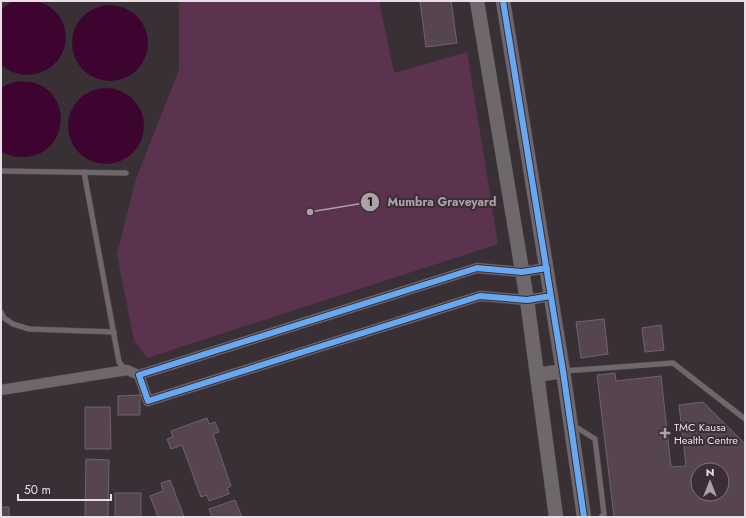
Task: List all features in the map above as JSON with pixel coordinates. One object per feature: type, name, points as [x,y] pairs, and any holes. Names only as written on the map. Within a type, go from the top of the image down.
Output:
[{"type":"street","points":[[478,1],[527,300],[556,517]]},
{"type":"street","points":[[503,1],[547,268],[584,517]]},
{"type":"street","points":[[1,390],[127,370],[139,375],[477,268],[522,272],[547,268]]},
{"type":"street","points":[[139,375],[148,401],[480,296],[527,300],[551,296]]},
{"type":"street","points":[[537,375],[563,371]]},
{"type":"lane","points":[[1,171],[126,173]]},
{"type":"lane","points":[[84,172],[119,362],[123,368],[127,370]]},
{"type":"lane","points":[[1,312],[4,318],[13,324],[29,329],[114,332]]},
{"type":"lane","points":[[563,371],[673,363],[745,419]]},
{"type":"lane","points":[[571,423],[595,439],[604,514],[602,517]]},
{"type":"shaded area","points":[[34,1],[43,3],[57,13],[66,33],[65,46],[60,57],[52,66],[41,73],[28,75],[14,73],[1,65],[1,9],[11,2]]},
{"type":"shaded area","points":[[179,1],[379,1],[394,73],[467,52],[498,244],[147,358],[134,340],[117,254],[136,179],[179,70]]},
{"type":"shaded area","points":[[103,5],[117,5],[131,11],[142,22],[148,36],[148,50],[145,58],[137,70],[131,75],[117,81],[103,81],[89,75],[78,64],[72,50],[72,36],[78,22],[89,11]]},
{"type":"shaded area","points":[[18,81],[31,82],[45,88],[55,98],[60,111],[60,124],[57,137],[49,148],[37,155],[18,157],[8,155],[1,151],[1,88]]},
{"type":"shaded area","points":[[99,88],[113,88],[127,94],[138,105],[144,119],[144,133],[141,141],[133,153],[127,158],[113,164],[99,164],[85,158],[74,147],[68,133],[68,119],[74,105],[85,94]]},
{"type":"building","points":[[420,1],[451,1],[457,43],[426,47]]},
{"type":"building","points":[[604,319],[608,354],[581,358],[576,322]]},
{"type":"building","points":[[661,325],[664,350],[645,352],[642,328]]},
{"type":"building","points":[[615,373],[616,381],[661,376],[671,467],[686,466],[679,405],[703,402],[745,444],[745,517],[614,517],[597,375]]},
{"type":"building","points":[[140,395],[140,415],[118,415],[118,396]]},
{"type":"building","points":[[85,407],[110,407],[111,449],[85,449]]},
{"type":"building","points":[[207,418],[209,424],[215,422],[219,432],[213,434],[231,486],[227,488],[229,494],[209,501],[207,495],[201,497],[182,445],[171,449],[167,439],[173,437],[171,431]]},
{"type":"building","points":[[86,459],[109,460],[108,517],[85,517]]},
{"type":"building","points":[[170,480],[184,517],[158,517],[150,496],[163,491],[161,483]]},
{"type":"building","points":[[115,493],[141,493],[141,517],[115,517]]},
{"type":"building","points":[[235,500],[242,517],[212,517],[209,509]]},
{"type":"building","points":[[1,507],[9,507],[9,517],[1,517]]},
{"type":"cycle path","points":[[503,1],[563,371],[584,517]]},
{"type":"cycle path","points":[[547,268],[522,272],[477,268],[139,375],[148,401],[480,296],[527,300],[551,296]]},
{"type":"place","name":"Mumbra Graveyard","points":[[310,212]]},
{"type":"place","name":"TMC Kausa Health Centre","points":[[665,433]]}]
